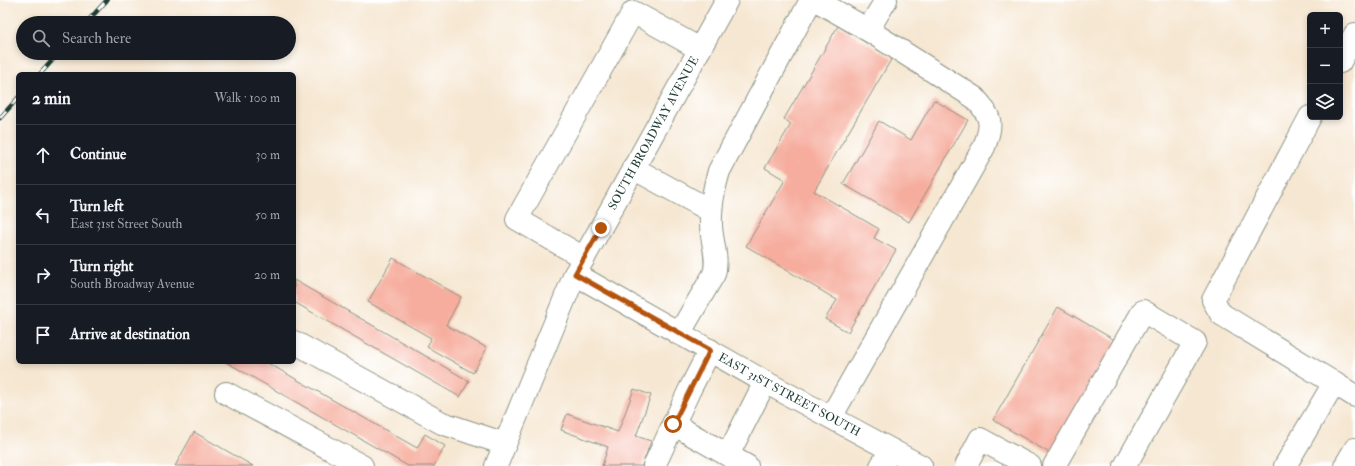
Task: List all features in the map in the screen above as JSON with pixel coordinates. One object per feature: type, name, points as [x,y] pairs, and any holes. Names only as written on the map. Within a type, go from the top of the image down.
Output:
[{"type":"main road","name":"SOUTH BROADWAY AVENUE","points":[[501,459],[580,266],[727,0]]},
{"type":"main road","points":[[679,334],[714,274],[716,266],[716,256],[712,238],[711,211],[713,190],[719,171],[811,0]]},
{"type":"main road","points":[[816,0],[868,30],[975,98],[990,119],[990,131],[984,147],[831,417]]},
{"type":"main road","points":[[868,30],[886,0]]},
{"type":"main road","name":"EAST 31ST STREET SOUTH","points":[[700,49],[633,12],[517,219],[580,266],[679,334],[831,417],[886,458],[921,466]]},
{"type":"main road","points":[[1343,56],[1355,34]]},
{"type":"main road","points":[[1308,120],[1213,300],[1221,314],[1355,396]]},
{"type":"main road","points":[[633,168],[711,211]]},
{"type":"main road","points":[[1054,466],[1143,311],[1194,342],[1124,466]]},
{"type":"main road","points":[[296,343],[442,423],[501,459]]},
{"type":"main road","points":[[660,464],[673,424],[710,350]]},
{"type":"main road","points":[[728,455],[765,382]]},
{"type":"main road","points":[[1285,466],[1334,383]]},
{"type":"main road","points":[[226,393],[339,461],[362,466]]},
{"type":"main road","points":[[673,424],[747,466]]},
{"type":"main road","points":[[966,466],[980,439],[1030,466]]},
{"type":"main road","points":[[1345,466],[1355,449]]},
{"type":"building","points":[[838,26],[892,58],[814,191],[879,229],[874,238],[896,250],[848,332],[825,319],[837,300],[746,246],[785,180],[765,168],[791,124],[784,119]]},
{"type":"building","points":[[934,100],[968,120],[909,222],[843,184],[879,121],[911,140]]},
{"type":"building","points":[[393,258],[461,297],[446,325],[487,348],[473,373],[427,347],[431,338],[368,302]]},
{"type":"building","points":[[296,281],[469,381],[460,397],[296,303]]},
{"type":"building","points":[[1058,307],[1118,342],[1053,455],[993,420]]},
{"type":"building","points":[[230,364],[270,364],[417,448],[425,434],[445,446],[434,466],[408,466]]},
{"type":"building","points":[[634,389],[651,395],[636,436],[651,441],[642,466],[602,466],[608,447],[561,430],[567,414],[618,432]]},
{"type":"building","points":[[194,432],[253,466],[175,466]]},
{"type":"railway","points":[[92,16],[107,0]]},
{"type":"railway","points":[[42,72],[53,60]]},
{"type":"railway","points":[[0,118],[16,100]]},
{"type":"route","points":[[601,228],[575,274],[679,334],[710,350],[688,391],[673,424]]}]
